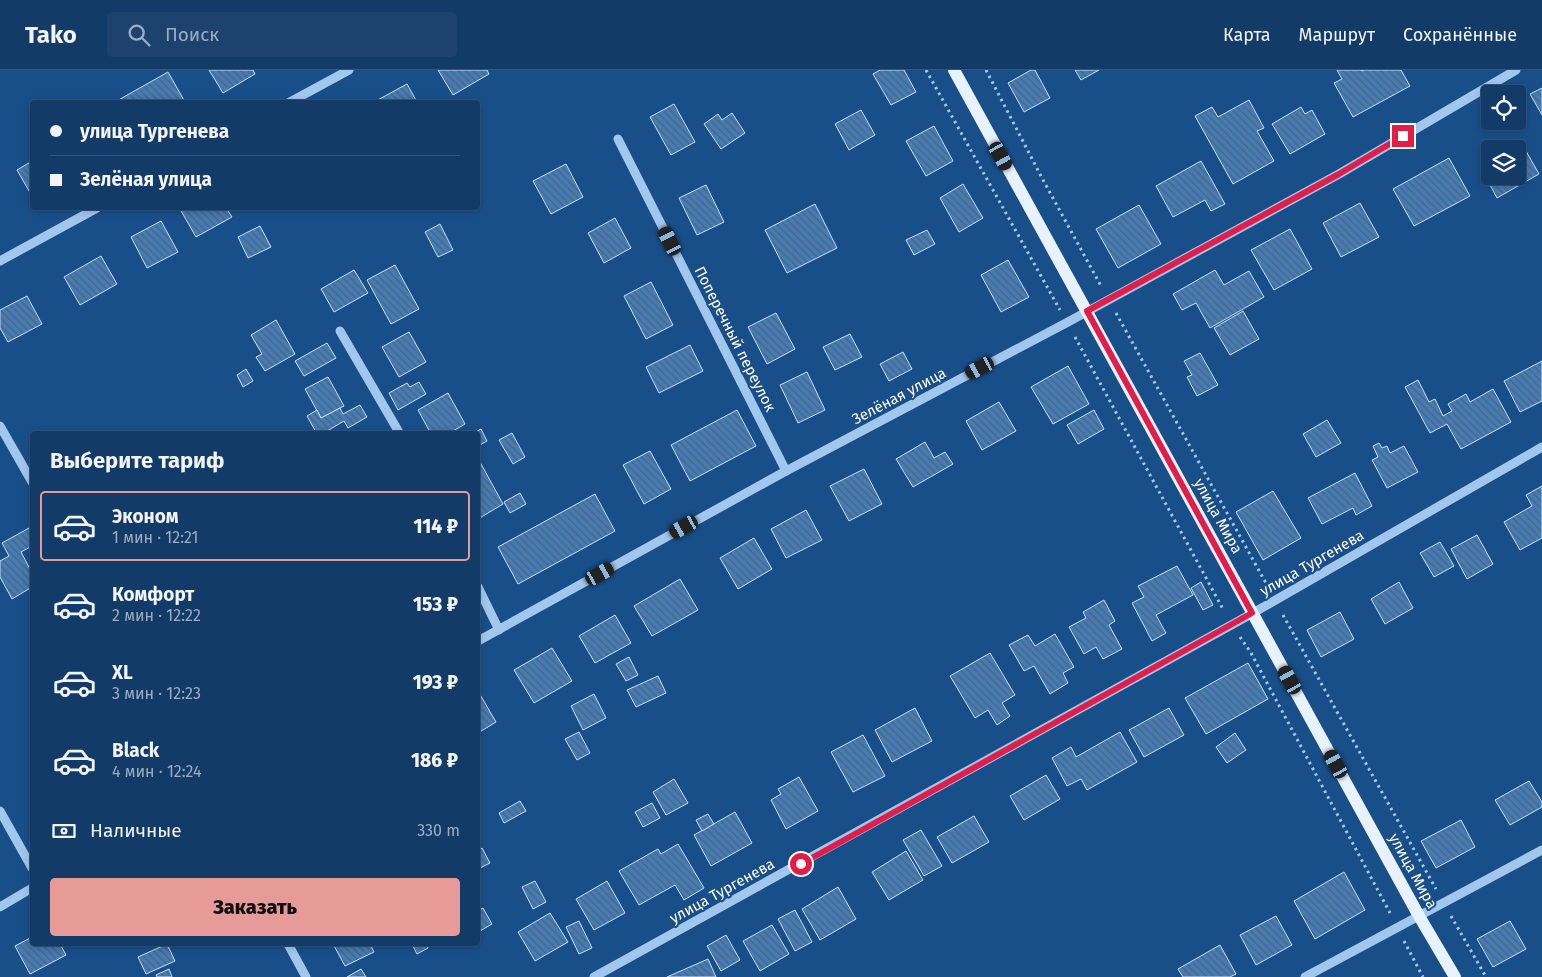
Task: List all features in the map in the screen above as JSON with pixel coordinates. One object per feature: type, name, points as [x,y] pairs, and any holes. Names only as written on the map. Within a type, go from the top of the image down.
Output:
[{"type":"main road","name":"улица Мира","points":[[954,70],[1454,977]]},
{"type":"street","points":[[294,100],[349,70]]},
{"type":"street","name":"Зелёная улица","points":[[480,641],[786,471],[1069,326],[1087,311],[1339,174],[1516,70]]},
{"type":"street","name":"Поперечный переулок","points":[[618,139],[786,471]]},
{"type":"street","points":[[0,261],[93,210]]},
{"type":"street","points":[[340,331],[398,431]]},
{"type":"street","points":[[0,426],[30,478]]},
{"type":"street","name":"улица Тургенева","points":[[594,977],[1231,625],[1542,446]]},
{"type":"street","points":[[480,591],[498,630]]},
{"type":"street","points":[[0,811],[30,864]]},
{"type":"street","points":[[1305,977],[1542,850]]},
{"type":"street","points":[[0,907],[30,889]]},
{"type":"street","points":[[289,946],[306,977]]},
{"type":"path","points":[[926,70],[1069,326],[1231,625],[1251,653],[1423,977]]},
{"type":"path","points":[[986,70],[1108,300],[1486,977]]},
{"type":"building","points":[[209,70],[253,70],[255,74],[223,93]]},
{"type":"building","points":[[438,70],[487,70],[489,74],[453,95]]},
{"type":"building","points":[[880,70],[904,70],[916,92],[891,105],[873,74]]},
{"type":"building","points":[[1031,70],[1035,70],[1050,98],[1024,112],[1008,83]]},
{"type":"building","points":[[1075,70],[1099,70],[1081,80]]},
{"type":"building","points":[[1337,70],[1401,70],[1410,86],[1353,117],[1334,83],[1342,79]]},
{"type":"building","points":[[168,72],[184,100],[119,100]]},
{"type":"building","points":[[407,84],[416,100],[378,100]]},
{"type":"building","points":[[1542,88],[1542,115],[1530,94]]},
{"type":"building","points":[[1249,100],[1264,128],[1257,131],[1274,161],[1233,184],[1195,116],[1212,107],[1218,117]]},
{"type":"building","points":[[674,104],[695,142],[671,155],[650,117]]},
{"type":"building","points":[[1301,107],[1305,114],[1312,110],[1325,134],[1290,154],[1272,124]]},
{"type":"building","points":[[861,110],[875,135],[849,150],[835,124]]},
{"type":"building","points":[[732,113],[745,133],[721,149],[704,124],[718,114],[722,120]]},
{"type":"building","points":[[934,126],[953,161],[926,176],[906,141]]},
{"type":"building","points":[[1526,151],[1539,174],[1526,181]]},
{"type":"building","points":[[1449,158],[1470,196],[1414,226],[1393,189]]},
{"type":"building","points":[[1201,161],[1225,204],[1211,211],[1205,200],[1173,217],[1156,186]]},
{"type":"building","points":[[30,162],[30,193],[17,170]]},
{"type":"building","points":[[566,164],[583,197],[551,214],[533,181]]},
{"type":"building","points":[[963,184],[983,218],[959,232],[940,198]]},
{"type":"building","points":[[706,185],[724,222],[697,235],[679,198]]},
{"type":"building","points":[[1490,185],[1520,185],[1497,198]]},
{"type":"building","points":[[1360,203],[1379,237],[1341,257],[1323,223]]},
{"type":"building","points":[[815,204],[837,248],[787,273],[765,230]]},
{"type":"building","points":[[1139,205],[1161,244],[1118,268],[1096,229]]},
{"type":"building","points":[[181,210],[227,210],[232,217],[196,237]]},
{"type":"building","points":[[615,218],[631,248],[604,263],[588,233]]},
{"type":"building","points":[[161,221],[178,252],[147,268],[131,237]]},
{"type":"building","points":[[440,224],[453,250],[438,257],[425,232]]},
{"type":"building","points":[[260,226],[271,247],[248,258],[238,237]]},
{"type":"building","points":[[1290,229],[1312,269],[1274,290],[1251,250]]},
{"type":"building","points":[[927,230],[935,244],[914,255],[906,240]]},
{"type":"building","points":[[101,256],[117,284],[80,305],[64,277]]},
{"type":"building","points":[[1008,260],[1029,297],[1001,312],[981,275]]},
{"type":"building","points":[[395,265],[419,309],[391,324],[367,280]]},
{"type":"building","points":[[354,270],[368,293],[334,312],[321,289]]},
{"type":"building","points":[[1215,270],[1224,285],[1249,271],[1264,297],[1210,328],[1196,303],[1182,310],[1173,294]]},
{"type":"building","points":[[651,282],[673,325],[646,339],[624,296]]},
{"type":"building","points":[[27,296],[42,324],[8,342],[0,328],[0,310]]},
{"type":"building","points":[[1243,311],[1259,339],[1230,355],[1214,328]]},
{"type":"building","points":[[776,313],[795,349],[767,364],[748,327]]},
{"type":"building","points":[[276,320],[295,354],[265,371],[256,357],[262,354],[251,335]]},
{"type":"building","points":[[409,332],[426,362],[399,377],[382,347]]},
{"type":"building","points":[[850,334],[862,357],[835,370],[823,347]]},
{"type":"building","points":[[327,343],[336,358],[304,376],[295,361]]},
{"type":"building","points":[[690,345],[703,371],[659,393],[646,367]]},
{"type":"building","points":[[903,352],[912,369],[889,381],[880,364]]},
{"type":"building","points":[[1200,353],[1218,385],[1197,396],[1187,377],[1192,375],[1184,361]]},
{"type":"building","points":[[1542,361],[1542,401],[1520,412],[1504,381]]},
{"type":"building","points":[[1068,366],[1089,404],[1053,424],[1031,387]]},
{"type":"building","points":[[246,369],[253,381],[243,387],[237,375]]},
{"type":"building","points":[[807,372],[825,410],[798,423],[780,385]]},
{"type":"building","points":[[328,377],[344,406],[321,418],[305,389]]},
{"type":"building","points":[[1418,380],[1429,402],[1435,399],[1443,416],[1452,411],[1448,404],[1466,394],[1470,402],[1493,389],[1511,422],[1461,449],[1447,424],[1430,433],[1405,387]]},
{"type":"building","points":[[419,382],[426,394],[398,410],[389,393],[407,383],[410,387]]},
{"type":"building","points":[[448,393],[465,424],[453,431],[429,431],[418,410]]},
{"type":"building","points":[[999,402],[1016,431],[982,450],[966,421]]},
{"type":"building","points":[[360,405],[367,417],[348,428],[344,421],[327,431],[315,431],[307,416],[317,410],[321,418],[340,408],[343,414]]},
{"type":"building","points":[[737,410],[756,446],[690,481],[671,445]]},
{"type":"building","points":[[1094,410],[1104,429],[1078,444],[1067,425]]},
{"type":"building","points":[[1327,420],[1341,443],[1316,457],[1303,434]]},
{"type":"building","points":[[481,429],[487,441],[480,445],[480,431],[477,431]]},
{"type":"building","points":[[512,433],[525,457],[513,464],[499,440]]},
{"type":"building","points":[[925,442],[934,458],[945,452],[953,464],[913,487],[896,459]]},
{"type":"building","points":[[1379,443],[1382,448],[1387,446],[1390,453],[1404,446],[1418,472],[1387,488],[1372,460],[1378,457],[1373,446]]},
{"type":"building","points":[[650,451],[671,489],[644,504],[623,465]]},
{"type":"building","points":[[480,462],[503,504],[480,518]]},
{"type":"building","points":[[864,469],[882,504],[849,521],[830,486]]},
{"type":"building","points":[[1355,473],[1372,506],[1356,515],[1353,508],[1322,524],[1308,498]]},
{"type":"building","points":[[1542,486],[1542,538],[1520,550],[1504,522],[1532,506],[1526,495]]},
{"type":"building","points":[[1273,491],[1301,538],[1263,560],[1236,512]]},
{"type":"building","points":[[520,493],[526,504],[510,513],[504,502]]},
{"type":"building","points":[[595,494],[615,531],[518,584],[498,547]]},
{"type":"building","points":[[806,510],[822,540],[786,558],[771,529]]},
{"type":"building","points":[[29,528],[30,547],[21,552],[30,569],[30,588],[12,599],[0,577],[0,561],[9,556],[2,543]]},
{"type":"building","points":[[1477,535],[1493,564],[1467,579],[1451,549]]},
{"type":"building","points":[[754,538],[772,569],[738,589],[720,558]]},
{"type":"building","points":[[1440,542],[1454,566],[1434,577],[1420,553]]},
{"type":"building","points":[[1177,566],[1193,595],[1156,615],[1166,633],[1152,641],[1132,603],[1144,597],[1138,586]]},
{"type":"building","points":[[680,579],[698,610],[652,636],[634,606]]},
{"type":"building","points":[[1201,582],[1213,605],[1203,610],[1191,588]]},
{"type":"building","points":[[1399,582],[1413,608],[1385,624],[1371,599]]},
{"type":"building","points":[[1104,600],[1115,621],[1109,625],[1122,649],[1103,659],[1096,647],[1084,654],[1069,627],[1086,618],[1083,612]]},
{"type":"building","points":[[1340,612],[1354,639],[1321,657],[1307,630]]},
{"type":"building","points":[[615,615],[631,643],[595,663],[579,636]]},
{"type":"building","points":[[1055,634],[1074,667],[1063,673],[1068,683],[1050,694],[1034,666],[1024,671],[1009,645],[1028,635],[1035,646]]},
{"type":"building","points":[[552,648],[572,681],[534,703],[514,670]]},
{"type":"building","points":[[990,653],[1015,695],[1002,703],[1010,716],[997,725],[988,710],[975,718],[950,676]]},
{"type":"building","points":[[629,657],[638,675],[626,681],[616,664]]},
{"type":"building","points":[[1248,663],[1268,699],[1206,734],[1185,698]]},
{"type":"building","points":[[658,676],[666,693],[636,707],[627,690]]},
{"type":"building","points":[[480,694],[496,722],[480,732]]},
{"type":"building","points":[[594,694],[606,718],[583,730],[571,706]]},
{"type":"building","points":[[915,708],[932,741],[892,762],[875,730]]},
{"type":"building","points":[[1169,708],[1184,735],[1144,757],[1129,730]]},
{"type":"building","points":[[579,732],[590,753],[577,760],[565,739]]},
{"type":"building","points":[[1120,732],[1137,762],[1087,790],[1081,779],[1067,786],[1052,758],[1071,747],[1076,757]]},
{"type":"building","points":[[1235,733],[1246,750],[1227,763],[1216,747]]},
{"type":"building","points":[[863,735],[885,776],[853,792],[831,752]]},
{"type":"building","points":[[1046,775],[1060,799],[1024,820],[1010,796]]},
{"type":"building","points":[[799,777],[818,811],[786,829],[771,800],[781,794],[778,789]]},
{"type":"building","points":[[674,779],[688,803],[666,815],[653,792]]},
{"type":"building","points":[[1529,781],[1542,802],[1542,807],[1510,825],[1495,800]]},
{"type":"building","points":[[520,801],[526,811],[504,823],[499,813]]},
{"type":"building","points":[[652,803],[660,818],[643,827],[635,812]]},
{"type":"building","points":[[735,812],[752,843],[711,866],[694,835]]},
{"type":"building","points":[[708,814],[714,824],[702,831],[696,820]]},
{"type":"building","points":[[974,816],[989,842],[952,863],[937,837]]},
{"type":"building","points":[[1461,820],[1475,847],[1436,868],[1421,841]]},
{"type":"building","points":[[921,830],[942,866],[924,876],[903,840]]},
{"type":"building","points":[[678,844],[704,888],[684,900],[675,885],[639,905],[619,871],[658,849],[661,854]]},
{"type":"building","points":[[482,848],[490,863],[480,868],[480,850]]},
{"type":"building","points":[[906,851],[923,880],[889,900],[872,872]]},
{"type":"building","points":[[1344,872],[1365,910],[1315,939],[1294,901]]},
{"type":"building","points":[[535,881],[546,902],[533,909],[522,887]]},
{"type":"building","points":[[607,881],[625,913],[594,930],[576,899]]},
{"type":"building","points":[[838,887],[856,919],[820,940],[802,909]]},
{"type":"building","points":[[483,908],[492,924],[480,931],[480,910]]},
{"type":"building","points":[[795,910],[812,942],[795,951],[778,919]]},
{"type":"building","points":[[550,913],[568,942],[535,961],[518,932]]},
{"type":"building","points":[[1276,916],[1292,945],[1256,965],[1240,935]]},
{"type":"building","points":[[579,921],[592,948],[579,954],[566,927]]},
{"type":"building","points":[[1510,921],[1526,949],[1493,967],[1477,939]]},
{"type":"building","points":[[772,925],[789,954],[760,971],[743,941]]},
{"type":"building","points":[[726,935],[740,960],[721,971],[707,946]]},
{"type":"building","points":[[30,938],[30,946],[61,946],[66,955],[30,974],[15,946]]},
{"type":"building","points":[[1220,945],[1236,974],[1230,977],[1183,977],[1178,969]]},
{"type":"building","points":[[163,946],[168,946],[175,961],[146,974],[138,957]]},
{"type":"building","points":[[334,946],[371,946],[374,952],[345,966]]},
{"type":"building","points":[[413,946],[427,946],[428,948],[417,954]]},
{"type":"building","points":[[708,959],[716,977],[667,977]]},
{"type":"building","points":[[169,969],[172,977],[157,977],[156,975]]},
{"type":"building","points":[[361,969],[366,977],[347,977]]},
{"type":"route","points":[[801,864],[1252,613],[1087,311],[1339,174],[1403,136]]}]
